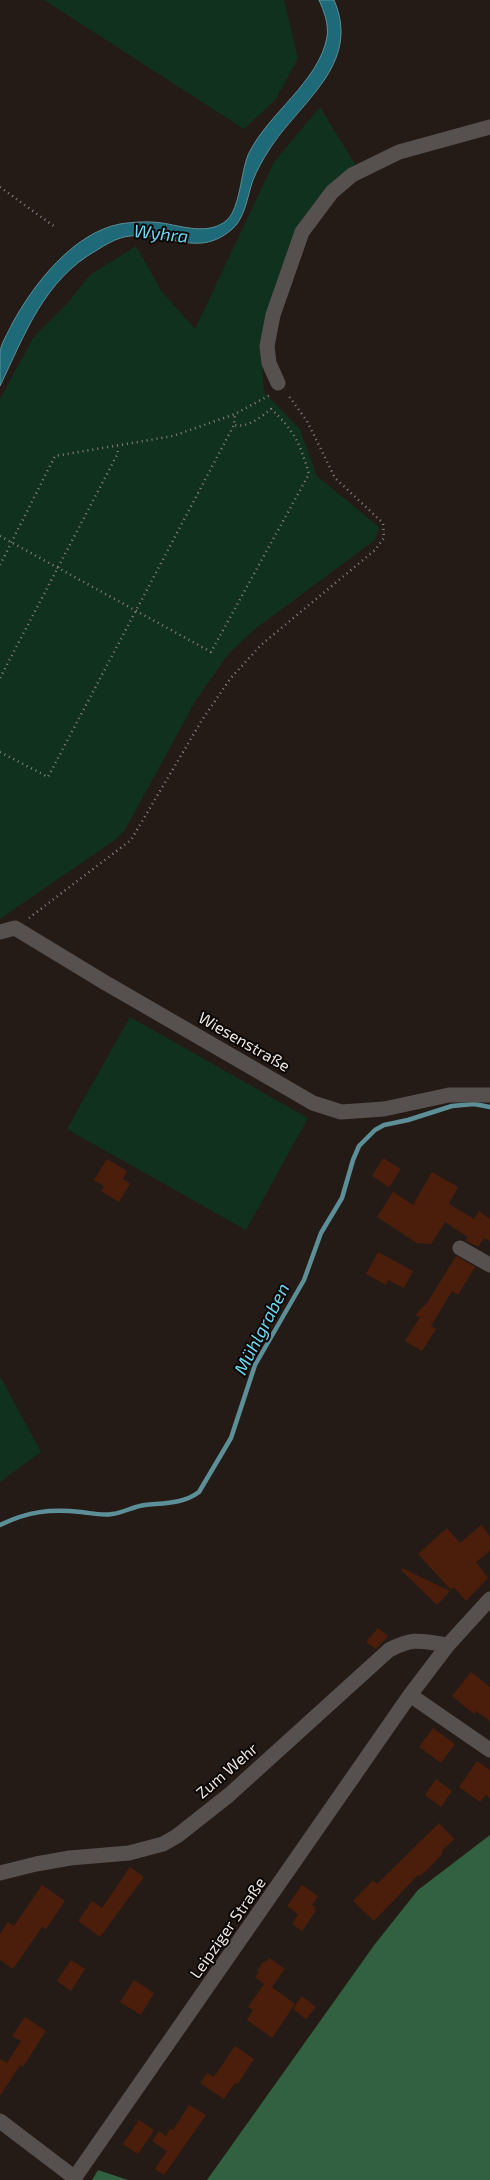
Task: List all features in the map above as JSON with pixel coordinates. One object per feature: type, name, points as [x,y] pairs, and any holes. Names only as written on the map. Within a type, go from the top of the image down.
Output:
[{"type":"street","points":[[278,383],[269,363],[266,346],[273,315],[302,232],[332,192],[352,175],[399,152],[490,127]]},
{"type":"street","points":[[0,932],[15,928]]},
{"type":"street","name":"Wiesenstraße","points":[[15,928],[313,1103],[340,1112],[384,1110],[449,1095],[490,1095]]},
{"type":"street","points":[[460,1248],[490,1265]]},
{"type":"street","name":"Leipziger Straße","points":[[74,2179],[410,1694],[448,1645],[490,1599]]},
{"type":"street","name":"Zum Wehr","points":[[0,1873],[70,1858],[129,1853],[163,1844],[177,1836],[229,1795],[388,1650],[405,1642],[417,1640],[448,1645]]},
{"type":"street","points":[[410,1694],[490,1750]]},
{"type":"street","points":[[0,2121],[74,2179]]},
{"type":"path","points":[[0,187],[55,227]]},
{"type":"path","points":[[0,565],[54,456],[173,436],[235,414],[269,398],[278,383],[307,421],[335,478],[383,523],[384,538],[375,550],[261,645],[230,678],[202,720],[131,840],[15,928]]},
{"type":"path","points":[[0,536],[211,652],[309,474],[300,444],[288,425],[271,409],[259,419],[240,426],[234,425]]},
{"type":"path","points":[[0,752],[48,777],[234,425],[235,414]]},
{"type":"path","points":[[0,678],[118,453],[116,447]]},
{"type":"green space","points":[[44,0],[284,0],[298,58],[276,99],[244,129]]},
{"type":"green space","points":[[320,107],[358,169],[325,193],[261,352],[264,392],[300,429],[317,476],[379,527],[375,540],[255,629],[229,653],[196,700],[125,830],[115,840],[0,919],[0,399],[33,338],[66,305],[90,275],[136,246],[162,292],[195,329],[274,162]]},
{"type":"green space","points":[[130,1017],[308,1118],[246,1230],[67,1129]]},
{"type":"green space","points":[[0,1376],[41,1452],[0,1482]]},
{"type":"green space","points":[[490,1835],[490,2180],[207,2180],[375,1944],[418,1890]]},
{"type":"green space","points":[[98,2170],[128,2180],[92,2180]]},
{"type":"water","name":"Wyhra","points":[[319,0],[334,0],[340,23],[340,44],[334,63],[310,99],[282,132],[258,168],[245,208],[235,226],[219,238],[209,242],[189,243],[147,236],[120,238],[79,262],[63,277],[38,310],[0,386],[0,352],[12,324],[31,293],[43,278],[71,249],[86,238],[103,229],[125,223],[157,222],[187,228],[204,229],[220,225],[227,220],[235,207],[248,155],[267,126],[314,69],[322,53],[327,37],[327,22]]},
{"type":"building","points":[[383,1158],[401,1169],[389,1187],[372,1176]]},
{"type":"building","points":[[107,1159],[127,1171],[123,1179],[130,1184],[119,1202],[101,1191],[104,1186],[94,1180]]},
{"type":"building","points":[[432,1172],[458,1187],[449,1204],[474,1219],[479,1211],[490,1219],[490,1241],[484,1238],[478,1247],[465,1240],[468,1237],[445,1222],[431,1244],[417,1243],[377,1217],[393,1192],[413,1205]]},
{"type":"building","points":[[378,1252],[413,1271],[404,1288],[388,1280],[386,1285],[366,1274]]},
{"type":"building","points":[[456,1256],[475,1267],[458,1295],[452,1291],[431,1326],[436,1329],[422,1351],[405,1341],[420,1317],[415,1315],[427,1303]]},
{"type":"building","points":[[481,1525],[490,1536],[490,1551],[476,1562],[488,1578],[466,1601],[454,1587],[451,1590],[418,1554],[447,1528],[460,1543]]},
{"type":"building","points":[[402,1568],[450,1591],[437,1605],[401,1570]]},
{"type":"building","points":[[378,1628],[388,1636],[376,1649],[366,1642]]},
{"type":"building","points":[[471,1672],[490,1687],[490,1721],[476,1711],[474,1714],[452,1696]]},
{"type":"building","points":[[433,1728],[455,1744],[441,1763],[419,1747]]},
{"type":"building","points":[[477,1761],[490,1770],[490,1798],[486,1795],[480,1802],[459,1787]]},
{"type":"building","points":[[436,1779],[452,1791],[441,1807],[425,1795]]},
{"type":"building","points":[[439,1823],[454,1839],[428,1869],[420,1876],[418,1875],[374,1921],[353,1901],[373,1880],[377,1884]]},
{"type":"building","points":[[130,1867],[144,1877],[100,1937],[78,1921],[92,1901],[102,1908]]},
{"type":"building","points":[[42,1885],[65,1901],[46,1929],[42,1927],[13,1969],[0,1960],[0,1934],[8,1922],[14,1926]]},
{"type":"building","points":[[302,1885],[318,1896],[312,1905],[316,1907],[314,1910],[316,1911],[302,1931],[292,1924],[298,1914],[287,1906]]},
{"type":"building","points":[[269,1958],[285,1969],[272,1987],[295,2004],[272,2038],[247,2020],[253,2010],[248,2007],[264,1984],[255,1977],[259,1972],[257,1971],[264,1961],[266,1962]]},
{"type":"building","points":[[71,1960],[85,1969],[71,1991],[57,1981]]},
{"type":"building","points":[[134,1980],[154,1993],[141,2015],[120,2002]]},
{"type":"building","points":[[302,1996],[316,2007],[306,2019],[293,2009]]},
{"type":"building","points":[[25,2017],[46,2031],[23,2067],[20,2065],[0,2096],[0,2059],[7,2063],[21,2041],[12,2036]]},
{"type":"building","points":[[235,2046],[254,2059],[238,2084],[235,2083],[224,2099],[200,2083],[207,2073],[214,2077]]},
{"type":"building","points":[[189,2105],[206,2115],[164,2175],[155,2169],[167,2151],[152,2141],[159,2131],[166,2136],[170,2129],[173,2130]]},
{"type":"building","points":[[139,2120],[154,2130],[138,2154],[123,2144]]},
{"type":"waterway","name":"Mühlgraben","points":[[0,1525],[30,1514],[49,1511],[70,1511],[104,1515],[141,1506],[180,1501],[199,1492],[231,1438],[255,1365],[304,1280],[321,1233],[342,1198],[359,1146],[375,1130],[384,1125],[408,1120],[452,1106],[474,1104],[490,1107]]}]
